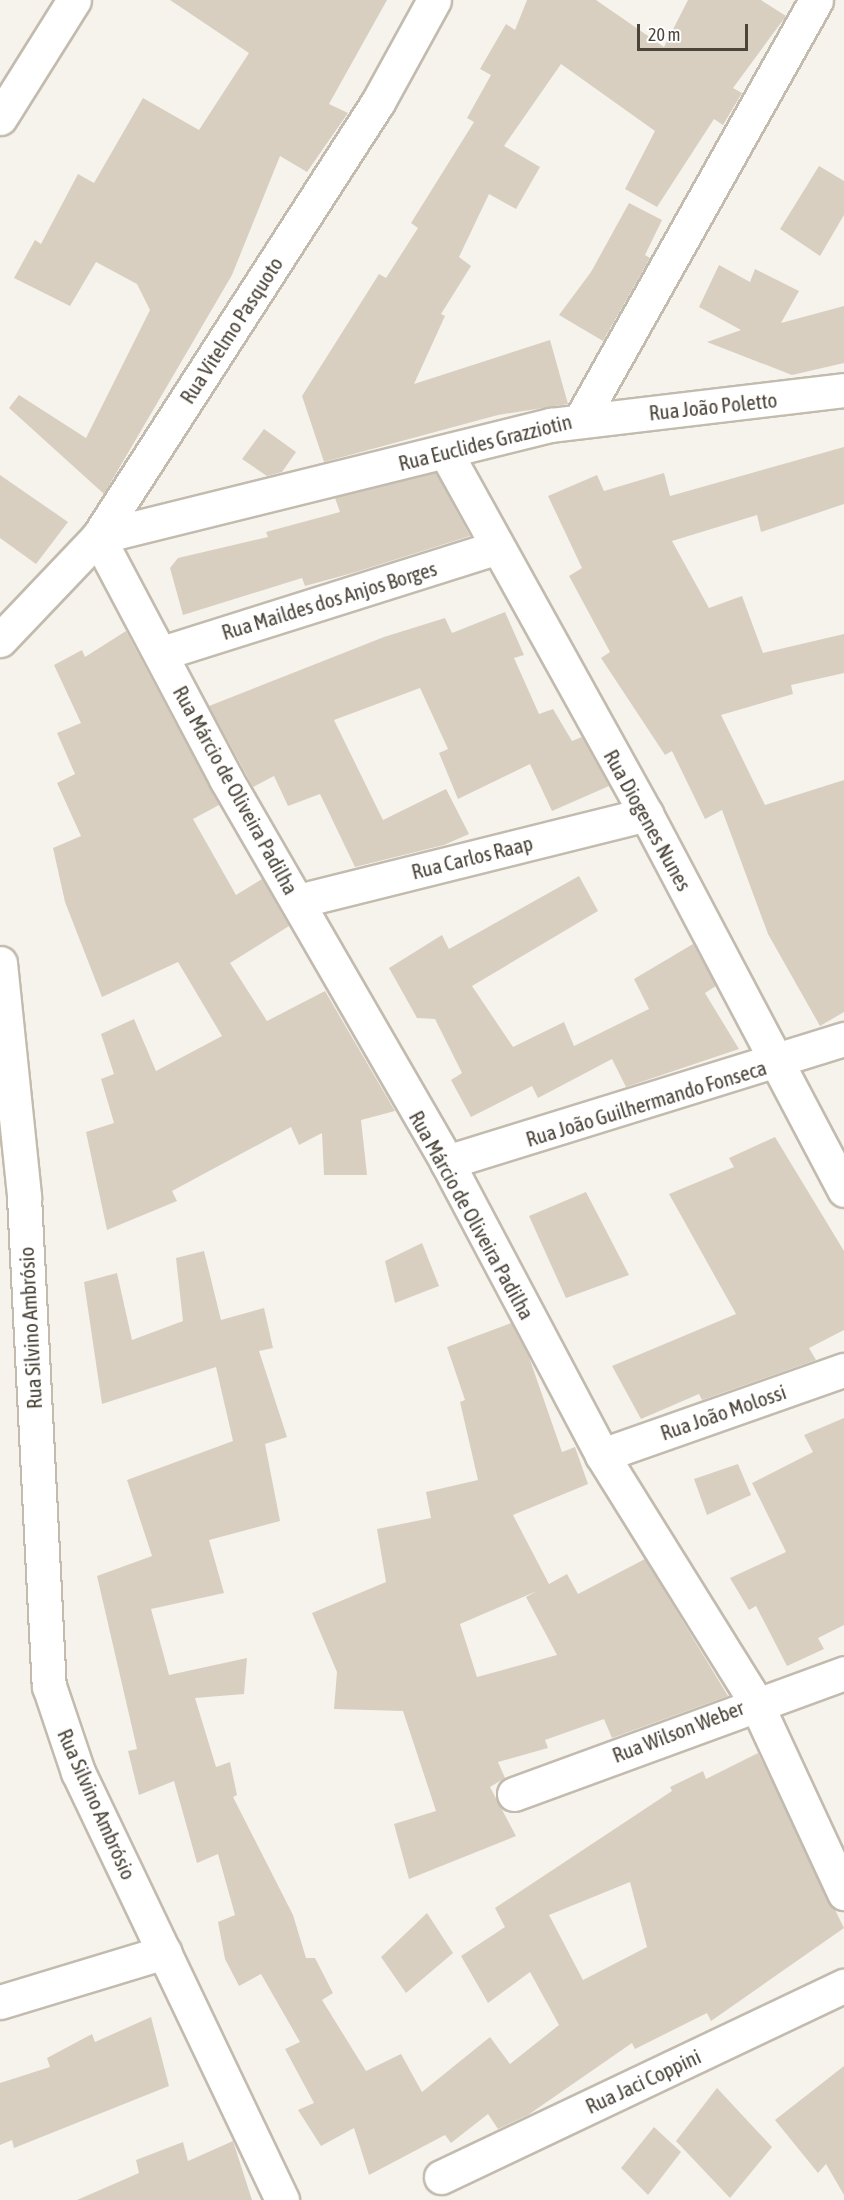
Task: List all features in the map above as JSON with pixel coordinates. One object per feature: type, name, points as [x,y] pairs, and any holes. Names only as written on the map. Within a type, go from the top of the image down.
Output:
[{"type":"street","points":[[0,118],[74,0]]},
{"type":"street","name":"Rua Vitelmo Pasquoto","points":[[0,640],[98,537],[378,102],[434,0]]},
{"type":"street","name":"Rua Euclides Grazziotin","points":[[98,537],[581,419],[816,0]]},
{"type":"street","name":"Rua João Poletto","points":[[581,419],[844,390]]},
{"type":"street","name":"Rua Diogenes Nunes","points":[[446,453],[496,548],[646,814],[844,1190]]},
{"type":"street","name":"Rua Márcio de Oliveira Padilha","points":[[98,537],[162,653],[226,779],[447,1162],[603,1455],[755,1701],[844,1893]]},
{"type":"street","name":"Rua Maildes dos Anjos Borges","points":[[162,653],[496,548]]},
{"type":"street","name":"Rua Carlos Raap","points":[[298,901],[646,814]]},
{"type":"street","points":[[0,963],[12,1206]]},
{"type":"street","name":"Rua João Guilhermando Fonseca","points":[[447,1162],[778,1063],[844,1040]]},
{"type":"street","name":"Rua Silvino Ambrósio","points":[[12,1206],[49,1686],[78,1772],[282,2200]]},
{"type":"street","name":"Rua João Molossi","points":[[603,1455],[844,1370]]},
{"type":"street","name":"Rua Wilson Weber","points":[[514,1794],[755,1701],[844,1673]]},
{"type":"street","points":[[0,2002],[165,1952]]},
{"type":"street","name":"Rua Jaci Coppini","points":[[441,2177],[844,1986]]},
{"type":"building","points":[[170,0],[387,0],[329,104],[348,113],[307,172],[280,156],[232,275],[104,494],[9,408],[19,395],[86,438],[150,310],[137,284],[96,262],[70,306],[14,278],[35,240],[41,244],[78,174],[94,183],[143,98],[199,130],[249,53]]},
{"type":"building","points":[[527,0],[596,0],[664,47],[688,0],[761,0],[786,16],[733,88],[742,93],[723,125],[714,119],[657,207],[625,189],[655,131],[561,64],[504,146],[540,167],[516,209],[489,194],[459,257],[471,266],[441,314],[445,316],[414,384],[550,340],[568,404],[498,415],[324,462],[302,396],[379,274],[386,278],[418,228],[411,223],[474,122],[467,118],[491,75],[480,69],[506,24],[515,30]]},
{"type":"building","points":[[819,166],[844,181],[844,215],[820,256],[780,229]]},
{"type":"building","points":[[629,203],[662,220],[645,255],[650,258],[603,341],[559,315],[591,272]]},
{"type":"building","points":[[719,265],[750,282],[755,269],[799,291],[781,323],[844,306],[844,363],[792,375],[707,342],[741,330],[699,307]]},
{"type":"building","points":[[264,429],[296,452],[282,472],[267,476],[242,459]]},
{"type":"building","points":[[844,447],[844,504],[761,532],[757,515],[672,541],[709,608],[742,596],[763,653],[844,634],[844,673],[791,685],[793,694],[721,715],[765,805],[844,780],[844,1012],[820,1026],[768,934],[722,810],[705,819],[672,751],[665,755],[601,658],[610,652],[569,576],[582,568],[548,496],[597,475],[604,491],[664,473],[670,496]]},
{"type":"building","points":[[436,473],[470,536],[356,572],[305,586],[302,578],[183,615],[170,568],[178,558],[268,537],[266,532],[340,512],[335,498]]},
{"type":"building","points":[[0,475],[68,522],[36,564],[0,538]]},
{"type":"building","points":[[505,612],[524,655],[514,658],[539,714],[553,709],[572,741],[582,737],[609,786],[552,811],[530,764],[458,799],[439,753],[448,749],[420,688],[334,720],[383,820],[446,789],[469,834],[444,845],[355,867],[320,794],[288,806],[274,776],[253,787],[209,706],[384,637],[445,618],[452,633]]},
{"type":"building","points":[[126,631],[219,805],[193,819],[236,895],[262,879],[289,926],[230,963],[267,1021],[325,991],[395,1111],[361,1120],[367,1175],[324,1175],[322,1133],[299,1145],[291,1127],[172,1191],[177,1201],[107,1230],[86,1132],[114,1123],[101,1079],[114,1074],[101,1034],[134,1019],[156,1071],[222,1036],[178,962],[102,997],[65,902],[53,848],[81,836],[57,783],[75,774],[57,733],[81,723],[54,665],[82,650],[85,657]]},
{"type":"building","points":[[579,876],[598,911],[472,986],[513,1047],[564,1022],[574,1046],[649,1009],[634,979],[693,944],[716,986],[705,993],[739,1049],[626,1087],[612,1059],[538,1098],[532,1086],[471,1117],[451,1080],[462,1073],[435,1019],[417,1018],[389,968],[442,935],[449,949]]},
{"type":"building","points":[[775,1137],[844,1251],[844,1330],[809,1348],[816,1360],[702,1400],[699,1394],[641,1419],[612,1366],[736,1314],[669,1194],[734,1167],[729,1158]]},
{"type":"building","points":[[586,1192],[629,1275],[566,1298],[529,1216]]},
{"type":"building","points":[[422,1243],[439,1286],[395,1303],[385,1261]]},
{"type":"building","points":[[204,1251],[221,1320],[264,1308],[273,1348],[259,1351],[287,1437],[265,1444],[280,1521],[209,1540],[224,1593],[151,1609],[169,1675],[247,1658],[244,1694],[195,1698],[216,1767],[230,1762],[237,1795],[233,1797],[293,1915],[306,1958],[315,1958],[333,1993],[322,2000],[366,2071],[401,2054],[422,2092],[490,2037],[510,2064],[559,2025],[530,1972],[488,2003],[461,1956],[505,1927],[495,1908],[672,1791],[670,1787],[703,1771],[706,1779],[758,1753],[844,1928],[711,2021],[707,2013],[635,2049],[632,2043],[528,2115],[498,2129],[488,2114],[451,2143],[445,2135],[369,2175],[354,2128],[321,2146],[298,2110],[314,2103],[285,2049],[300,2042],[261,1974],[239,1986],[225,1959],[218,1922],[235,1915],[218,1854],[197,1863],[174,1781],[139,1795],[128,1751],[137,1749],[97,1576],[152,1556],[127,1480],[233,1441],[216,1367],[102,1404],[84,1282],[117,1273],[132,1340],[183,1321],[176,1258]],"holes":[[[630,1882],[647,1947],[583,1980],[549,1915]]]},
{"type":"building","points":[[511,1323],[529,1357],[562,1452],[575,1447],[588,1484],[513,1515],[549,1584],[567,1574],[578,1594],[645,1559],[728,1696],[612,1738],[604,1719],[545,1740],[548,1748],[498,1762],[505,1778],[490,1787],[516,1836],[409,1879],[394,1824],[436,1811],[403,1711],[334,1709],[337,1672],[312,1613],[386,1582],[377,1529],[431,1518],[426,1492],[478,1480],[460,1402],[465,1400],[447,1347]],"holes":[[[537,1591],[526,1597],[557,1655],[477,1677],[460,1624]]]},
{"type":"building","points":[[844,1418],[844,1625],[818,1638],[824,1649],[787,1666],[756,1606],[749,1610],[730,1578],[786,1552],[752,1483],[813,1452],[804,1435]]},
{"type":"building","points":[[738,1464],[751,1495],[707,1515],[694,1479]]},
{"type":"building","points":[[427,1913],[453,1953],[406,1993],[381,1957]]},
{"type":"building","points":[[151,2017],[169,2086],[14,2148],[12,2140],[0,2145],[0,2083],[50,2067],[47,2058],[92,2034],[95,2042]]},
{"type":"building","points":[[844,2066],[844,2195],[826,2164],[818,2173],[775,2120]]},
{"type":"building","points":[[717,2088],[772,2147],[730,2198],[676,2141]]},
{"type":"building","points":[[654,2127],[681,2152],[648,2195],[621,2168]]},
{"type":"building","points":[[233,2141],[252,2200],[77,2200],[139,2173],[136,2160],[183,2142],[188,2161]]}]
